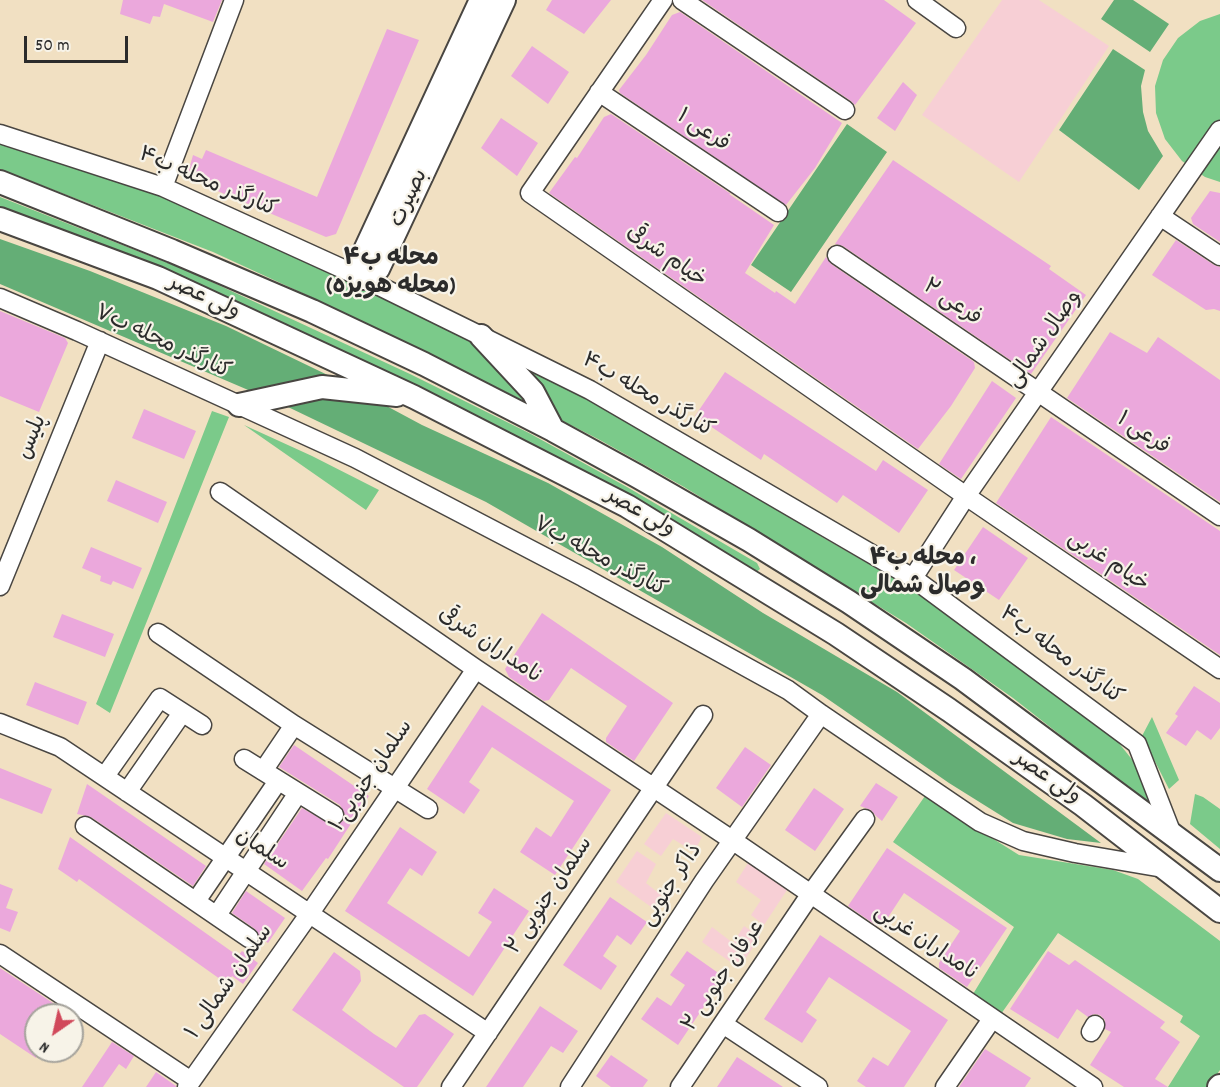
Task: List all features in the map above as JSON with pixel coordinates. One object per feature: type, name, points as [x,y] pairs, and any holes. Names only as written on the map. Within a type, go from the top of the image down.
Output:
[{"type":"main road","name":"بصیرت","points":[[481,0],[360,261],[363,278],[378,269],[504,0]]},
{"type":"main road","name":"ولی عصر","points":[[0,182],[172,251],[312,311],[424,364],[553,430],[657,487],[849,602],[963,679],[1220,870]]},
{"type":"main road","name":"ولی عصر","points":[[0,219],[158,278],[414,397],[627,506],[836,634],[949,710],[1083,805],[1220,911]]},
{"type":"main road","points":[[481,336],[533,392],[553,430]]},
{"type":"main road","points":[[239,405],[322,387],[414,397]]},
{"type":"main road","points":[[764,590],[781,560]]},
{"type":"street","points":[[163,187],[234,0]]},
{"type":"street","name":"خیام شرقی","points":[[663,0],[530,194],[966,496]]},
{"type":"street","points":[[682,0],[845,110]]},
{"type":"street","points":[[917,0],[956,28]]},
{"type":"street","name":"فرعی ۱","points":[[599,92],[778,212]]},
{"type":"street","name":"وصال شمالی","points":[[913,578],[966,496],[1220,130]]},
{"type":"street","name":"کنارگذر محله ب۴","points":[[0,134],[163,187],[363,278],[590,390],[913,578],[1137,744],[1172,834]]},
{"type":"street","points":[[1160,216],[1220,256]]},
{"type":"street","name":"فرعی ۲","points":[[837,255],[1038,393]]},
{"type":"street","name":"کنارگذر محله ب۷","points":[[0,298],[355,458],[584,577],[788,690],[980,822],[1023,841],[1075,853],[1164,868]]},
{"type":"street","name":"پلیس","points":[[0,586],[99,341]]},
{"type":"street","name":"فرعی ۱","points":[[1038,393],[1220,516]]},
{"type":"street","name":"نامداران شرقی","points":[[220,492],[476,669],[732,840]]},
{"type":"street","name":"خیام غربی","points":[[966,496],[1220,669]]},
{"type":"street","points":[[158,633],[294,725],[428,809]]},
{"type":"street","name":"سلمان جنوبی ۱","points":[[310,913],[476,669]]},
{"type":"street","points":[[105,776],[160,698],[202,725]]},
{"type":"street","points":[[127,792],[182,712]]},
{"type":"street","name":"ذاکر جنوبی","points":[[570,1087],[732,840],[821,714]]},
{"type":"street","name":"سلمان جنوبی ۲","points":[[451,1087],[703,715]]},
{"type":"street","name":"سلمان","points":[[0,723],[60,747],[488,1033]]},
{"type":"street","points":[[196,901],[227,858],[294,725]]},
{"type":"street","points":[[244,759],[334,815]]},
{"type":"street","points":[[217,915],[298,793]]},
{"type":"street","name":"عرفان جنوبی ۲","points":[[680,1087],[810,895],[865,819]]},
{"type":"street","points":[[85,826],[249,938]]},
{"type":"street","name":"نامداران غربی","points":[[732,840],[992,1019],[1068,1064],[1093,1087]]},
{"type":"street","name":"سلمان شمالی ۱","points":[[189,1084],[310,913]]},
{"type":"street","points":[[0,954],[189,1084]]},
{"type":"street","points":[[945,1087],[992,1019]]},
{"type":"street","points":[[723,1024],[793,1080],[818,1087]]},
{"type":"shaded area","points":[[1002,0],[1039,0],[1109,46],[1019,182],[922,115]]},
{"type":"shaded area","points":[[666,813],[702,837],[694,852],[673,839],[661,856],[644,844]]},
{"type":"shaded area","points":[[637,851],[656,864],[646,883],[661,895],[654,909],[616,882]]},
{"type":"shaded area","points":[[748,863],[787,890],[764,925],[751,915],[761,900],[736,882]]},
{"type":"shaded area","points":[[744,926],[760,937],[739,968],[702,942],[712,927],[733,943]]},
{"type":"green space","points":[[1114,0],[1133,0],[1169,24],[1150,52],[1101,19]]},
{"type":"green space","points":[[1220,14],[1220,182],[1205,177],[1182,161],[1165,139],[1156,113],[1155,86],[1163,60],[1178,38],[1200,21]]},
{"type":"green space","points":[[1113,49],[1145,70],[1141,86],[1143,112],[1148,131],[1163,156],[1139,190],[1059,130]]},
{"type":"green space","points":[[847,124],[887,152],[791,292],[751,265]]},
{"type":"green space","points":[[0,138],[121,180],[265,241],[401,304],[562,383],[743,487],[822,537],[897,580],[1080,712],[1118,742],[1134,762],[1151,806],[1013,698],[906,623],[684,487],[598,439],[506,392],[313,298],[213,252],[0,169]]},
{"type":"green space","points":[[0,197],[186,270],[410,374],[529,433],[627,487],[757,563],[760,569],[754,574],[0,210]]},
{"type":"green space","points":[[0,239],[90,271],[226,326],[338,380],[422,425],[548,483],[662,547],[763,613],[897,692],[1101,843],[1067,839],[1013,823],[949,783],[822,695],[486,502],[288,407],[0,284]]},
{"type":"green space","points":[[212,411],[229,417],[110,713],[96,704]]},
{"type":"green space","points":[[244,425],[312,456],[379,490],[366,510]]},
{"type":"green space","points":[[1152,717],[1179,780],[1169,789],[1142,736]]},
{"type":"green space","points":[[1195,794],[1220,809],[1220,849],[1190,824]]},
{"type":"green space","points":[[925,796],[1019,855],[1113,870],[1138,879],[1220,941],[1220,1070],[1208,1087],[1168,1087],[1200,1036],[1180,1022],[1183,1016],[1058,933],[1001,1014],[973,994],[1014,927],[893,842]]},
{"type":"building","points":[[123,0],[222,0],[213,22],[164,4],[160,17],[153,16],[150,24],[120,14]]},
{"type":"building","points":[[552,0],[611,0],[584,34],[546,10]]},
{"type":"building","points":[[702,0],[884,0],[916,23],[855,105]]},
{"type":"building","points":[[680,12],[842,123],[815,168],[786,205],[620,93],[619,90],[646,55],[672,15]]},
{"type":"building","points":[[387,29],[419,40],[336,234],[326,237],[194,181],[188,173],[193,155],[202,159],[206,150],[317,197]]},
{"type":"building","points":[[532,46],[569,72],[548,104],[511,76]]},
{"type":"building","points":[[903,82],[917,95],[895,131],[877,118]]},
{"type":"building","points":[[611,114],[774,225],[745,273],[795,304],[826,257],[831,264],[974,362],[975,368],[951,406],[918,449],[549,193],[575,157],[577,158],[604,117]]},
{"type":"building","points":[[501,118],[538,143],[517,176],[481,148]]},
{"type":"building","points":[[893,160],[1051,266],[1049,269],[1086,295],[1031,374],[843,246],[835,244]]},
{"type":"building","points":[[1210,191],[1220,193],[1220,242],[1193,224],[1191,218]]},
{"type":"building","points":[[1176,240],[1220,267],[1220,311],[1206,310],[1152,275]]},
{"type":"building","points":[[0,311],[65,338],[68,343],[39,412],[0,396]]},
{"type":"building","points":[[1110,332],[1147,353],[1158,337],[1220,380],[1220,502],[1067,398]]},
{"type":"building","points":[[725,372],[876,471],[883,460],[928,490],[899,533],[843,495],[837,503],[764,454],[761,460],[695,416]]},
{"type":"building","points":[[992,381],[1016,398],[961,479],[939,464]]},
{"type":"building","points":[[144,409],[196,431],[184,459],[132,438]]},
{"type":"building","points":[[1051,417],[1220,531],[1220,655],[996,503]]},
{"type":"building","points":[[116,480],[167,502],[158,523],[107,501]]},
{"type":"building","points":[[983,527],[1028,558],[999,600],[954,570]]},
{"type":"building","points":[[91,547],[142,568],[133,589],[113,581],[111,585],[100,581],[101,576],[82,568]]},
{"type":"building","points":[[542,613],[673,703],[634,761],[606,742],[606,738],[627,706],[571,668],[549,700],[544,701],[509,677],[505,669]]},
{"type":"building","points":[[62,614],[114,634],[105,657],[53,637]]},
{"type":"building","points":[[35,682],[87,702],[78,725],[26,705]]},
{"type":"building","points":[[1194,686],[1220,703],[1220,728],[1211,740],[1197,730],[1186,746],[1166,733],[1178,716],[1175,714]]},
{"type":"building","points":[[482,705],[611,790],[555,875],[520,852],[536,827],[551,837],[574,801],[492,747],[469,782],[480,790],[464,814],[427,789]]},
{"type":"building","points":[[294,745],[369,796],[328,859],[326,858],[302,891],[264,864],[302,808],[333,826],[343,821],[345,815],[340,805],[279,767]]},
{"type":"building","points":[[745,747],[771,765],[742,807],[716,788]]},
{"type":"building","points":[[0,768],[52,789],[42,814],[0,798]]},
{"type":"building","points":[[876,783],[898,797],[882,821],[871,810],[860,806]]},
{"type":"building","points":[[87,784],[206,866],[193,886],[91,817],[77,814]]},
{"type":"building","points":[[814,788],[844,809],[815,851],[785,830]]},
{"type":"building","points":[[400,827],[437,852],[422,876],[410,868],[387,903],[469,957],[492,922],[478,913],[494,888],[529,911],[473,996],[345,911]]},
{"type":"building","points":[[70,837],[238,956],[242,951],[258,963],[243,984],[232,976],[227,984],[79,879],[77,882],[58,869]]},
{"type":"building","points":[[887,848],[1007,928],[967,987],[939,968],[939,963],[960,931],[904,893],[883,925],[877,926],[848,906]]},
{"type":"building","points":[[0,884],[13,889],[6,908],[18,912],[10,932],[0,928]]},
{"type":"building","points":[[246,891],[285,918],[268,943],[255,929],[232,913]]},
{"type":"building","points":[[610,897],[647,922],[631,945],[617,935],[603,956],[617,966],[601,990],[563,965]]},
{"type":"building","points":[[820,935],[948,1020],[904,1087],[866,1087],[857,1081],[873,1057],[888,1066],[911,1031],[829,977],[806,1012],[817,1020],[802,1043],[764,1019]]},
{"type":"building","points":[[687,951],[724,977],[678,1045],[641,1019],[657,997],[671,1006],[685,985],[670,975]]},
{"type":"building","points":[[1048,951],[1069,965],[1075,960],[1165,1022],[1160,1028],[1180,1042],[1155,1079],[1168,1087],[1124,1087],[1090,1065],[1111,1032],[1105,1029],[1105,1020],[1100,1015],[1094,1014],[1088,1017],[1077,1009],[1058,1039],[1010,1009]]},
{"type":"building","points":[[334,952],[360,971],[361,981],[342,1010],[374,1034],[396,1048],[419,1015],[425,1014],[454,1034],[417,1087],[404,1087],[292,1010]]},
{"type":"building","points":[[0,968],[53,1003],[24,1003],[24,1050],[0,1034]]},
{"type":"building","points":[[540,1006],[578,1031],[563,1053],[551,1046],[523,1087],[486,1087]]},
{"type":"building","points":[[112,1042],[134,1056],[126,1069],[119,1064],[103,1087],[82,1087]]},
{"type":"building","points":[[985,1049],[1031,1078],[1025,1087],[959,1087]]},
{"type":"building","points":[[611,1055],[648,1080],[643,1087],[611,1087],[596,1076]]},
{"type":"building","points":[[737,1057],[783,1087],[717,1087]]},
{"type":"building","points":[[156,1072],[176,1086],[176,1087],[146,1087]]},
{"type":"district","name":"محله ب۴ (محله هویزه)","points":[[391,275]]},
{"type":"district","name":"محله ب۴ ، وصال شمالی","points":[[923,575]]}]
